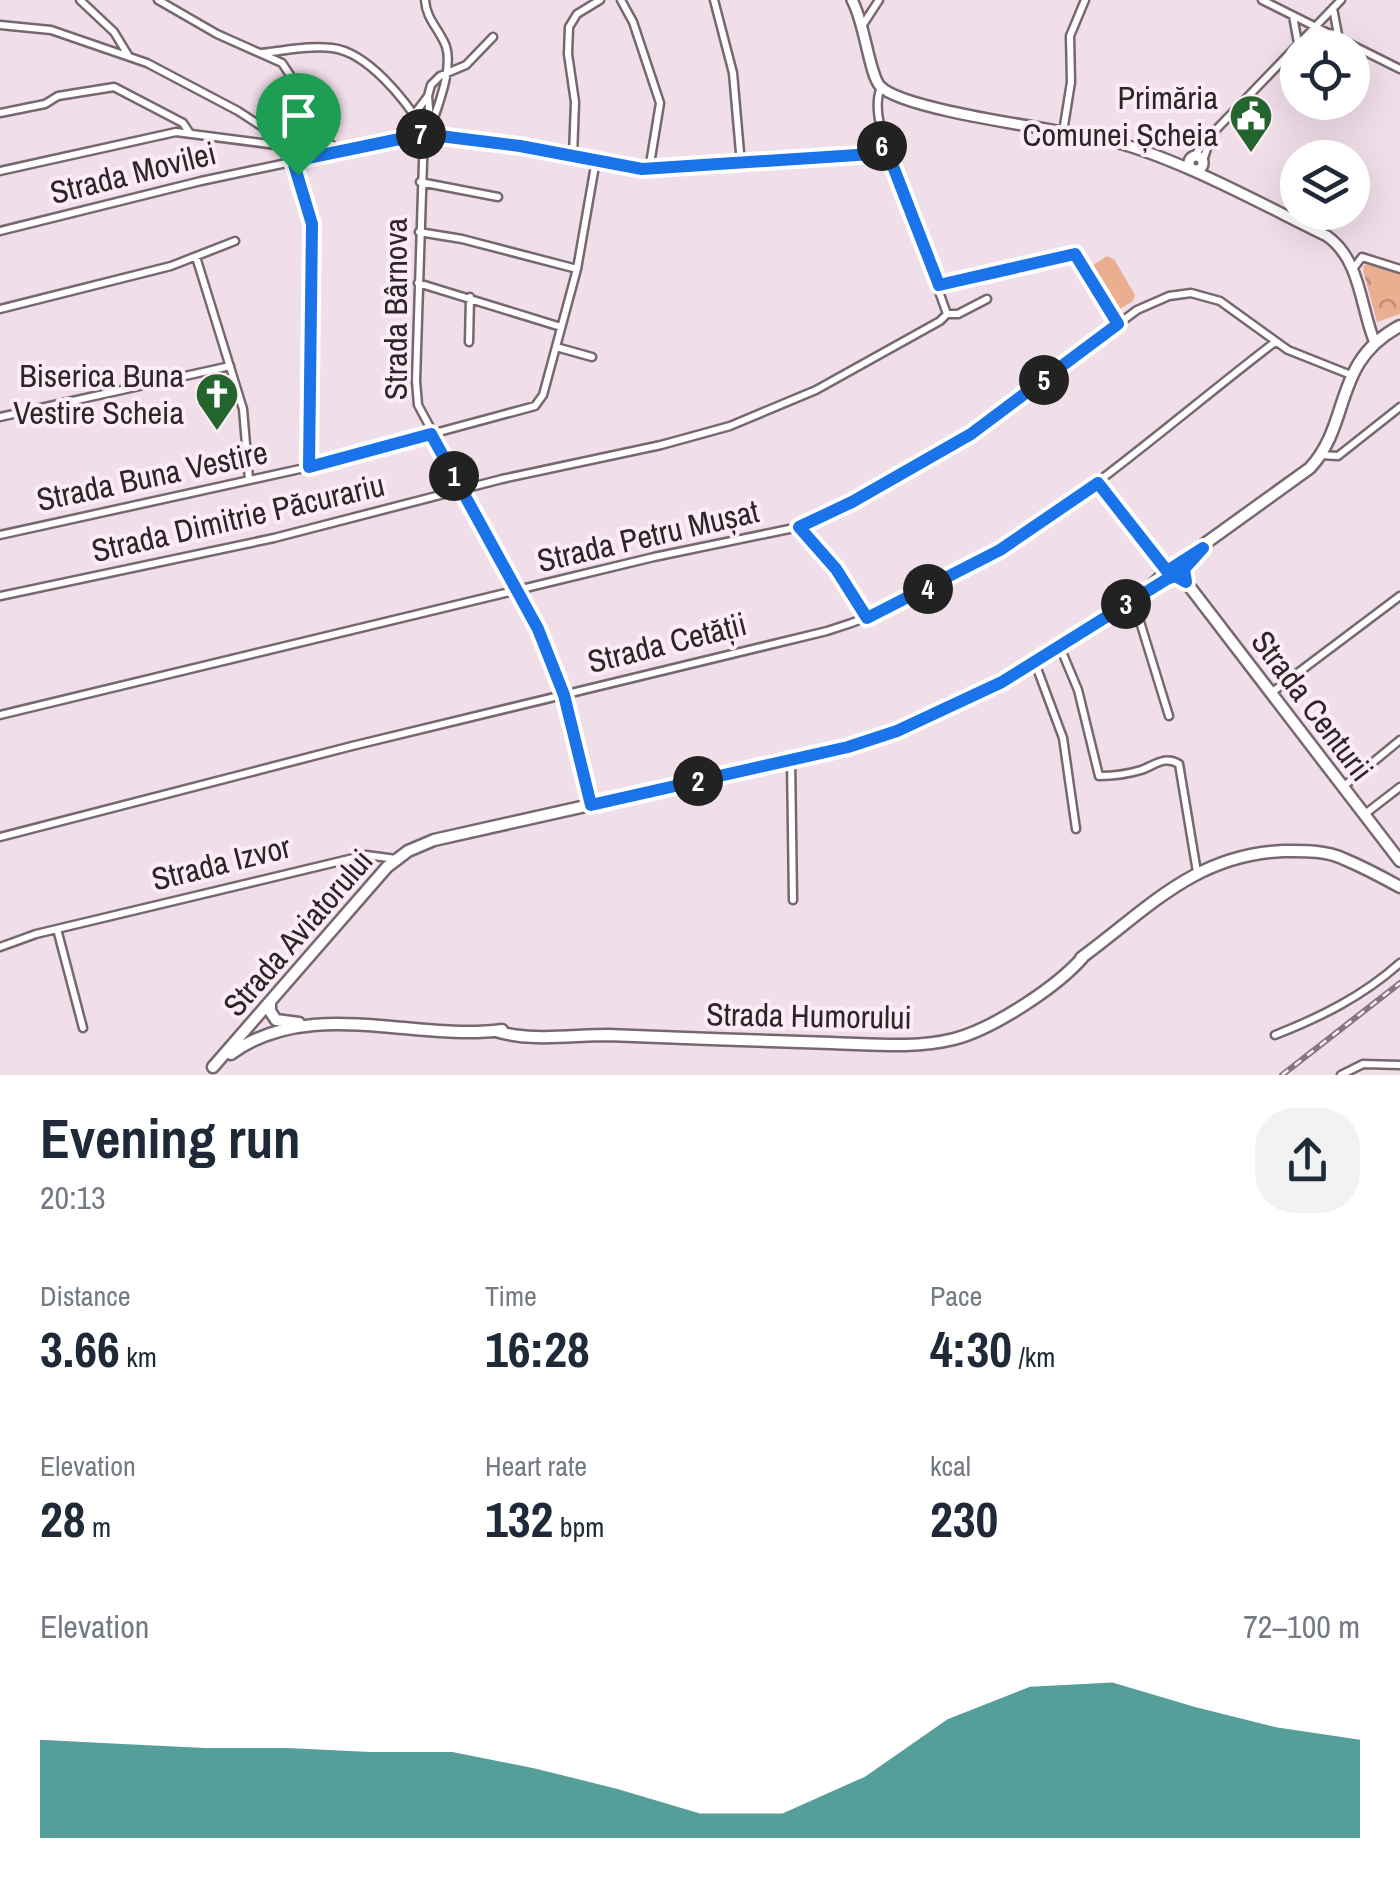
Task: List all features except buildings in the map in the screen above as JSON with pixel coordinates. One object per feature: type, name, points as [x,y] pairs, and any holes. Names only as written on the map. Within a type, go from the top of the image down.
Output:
[{"type":"main road","points":[[852,0],[864,23],[873,71],[881,88],[895,95],[967,114],[1118,143],[1172,164],[1196,164],[1211,181],[1327,236],[1345,254],[1353,270],[1375,343]]},
{"type":"main road","points":[[1320,455],[1350,375],[1375,343],[1400,326]]},
{"type":"main road","name":"Strada Aviatorului","points":[[209,1071],[396,859],[434,840],[792,759],[897,731],[1002,682],[1146,591],[1167,571],[1294,482],[1320,455]]},
{"type":"main road","points":[[1146,591],[1171,577],[1186,582],[1184,569],[1203,548]]},
{"type":"main road","name":"Strada Centurii","points":[[1186,582],[1397,857]]},
{"type":"main road","name":"Strada Humorului","points":[[209,1071],[261,1036],[318,1024],[919,1044],[951,1040],[978,1030],[1029,999],[1196,872],[1233,858],[1288,851],[1352,863],[1400,886]]},
{"type":"main road","points":[[1372,871],[1389,866],[1397,857]]},
{"type":"main road","points":[[270,1002],[270,1012],[276,1020],[318,1024]]},
{"type":"street","points":[[80,0],[114,32],[128,56]]},
{"type":"street","points":[[158,0],[287,68],[290,106],[280,146]]},
{"type":"street","points":[[425,0],[427,13],[448,50],[432,124]]},
{"type":"street","points":[[573,156],[576,102],[568,54],[569,27],[576,14],[600,0]]},
{"type":"street","points":[[621,0],[636,30],[660,108],[649,170]]},
{"type":"street","points":[[714,0],[733,73],[741,164]]},
{"type":"street","points":[[864,23],[879,0]]},
{"type":"street","points":[[1063,132],[1071,82],[1070,36],[1086,0]]},
{"type":"street","points":[[1262,0],[1325,30]]},
{"type":"street","points":[[1312,30],[1341,0]]},
{"type":"street","points":[[1333,8],[1335,30]]},
{"type":"street","points":[[1293,15],[1297,30]]},
{"type":"street","points":[[0,25],[51,30],[128,56],[206,91],[258,124],[280,146]]},
{"type":"street","points":[[432,124],[428,96],[431,85],[466,65],[493,37]]},
{"type":"street","points":[[261,53],[315,48],[346,51],[374,69],[428,134]]},
{"type":"street","points":[[1370,53],[1400,68]]},
{"type":"street","points":[[1196,164],[1214,132],[1280,64]]},
{"type":"street","points":[[0,113],[45,104],[58,96],[114,87],[183,123],[189,132]]},
{"type":"street","points":[[881,88],[878,100],[884,143],[947,314]]},
{"type":"street","points":[[396,139],[428,96]]},
{"type":"street","points":[[290,106],[338,151]]},
{"type":"street","name":"Strada Bârnova","points":[[432,124],[420,182],[416,396],[431,434],[538,629],[564,695],[591,805]]},
{"type":"street","points":[[0,171],[154,135],[189,132],[329,152]]},
{"type":"street","name":"Strada Movilei","points":[[0,231],[329,152],[428,134],[649,170],[872,154],[884,143]]},
{"type":"street","points":[[592,357],[556,347],[576,269],[596,160]]},
{"type":"street","points":[[293,161],[312,224],[309,467]]},
{"type":"street","points":[[420,182],[498,196]]},
{"type":"street","points":[[419,232],[462,239],[576,269]]},
{"type":"street","points":[[0,309],[115,282],[196,258],[235,241]]},
{"type":"street","points":[[939,285],[1075,254],[1118,324]]},
{"type":"street","points":[[1353,270],[1362,257],[1400,269]]},
{"type":"street","points":[[196,258],[243,409],[249,480]]},
{"type":"street","points":[[418,282],[561,327]]},
{"type":"street","name":"Strada Petru Mușat","points":[[0,714],[799,527],[971,434],[1156,300],[1191,294],[1220,301],[1275,342],[1350,375]]},
{"type":"street","points":[[469,342],[470,297]]},
{"type":"street","name":"Strada Dimitrie Păcurariu","points":[[0,596],[274,538],[661,444],[756,417],[848,373],[947,314],[958,314],[987,300]]},
{"type":"street","name":"Strada Cetății","points":[[0,837],[352,746],[828,631],[867,618],[1000,550],[1098,483],[1275,342]]},
{"type":"street","name":"Strada Buna Vestire","points":[[0,535],[309,467],[535,406],[543,395],[556,347]]},
{"type":"street","points":[[0,418],[230,366]]},
{"type":"street","points":[[1320,455],[1338,456],[1400,407]]},
{"type":"street","points":[[1098,483],[1167,571]]},
{"type":"street","points":[[799,527],[836,569],[867,618]]},
{"type":"street","points":[[1271,692],[1400,596]]},
{"type":"street","points":[[1133,599],[1170,716]]},
{"type":"street","points":[[1060,646],[1078,690],[1099,776],[1142,770],[1154,762],[1172,760],[1179,764],[1196,872]]},
{"type":"street","points":[[1035,663],[1063,738],[1076,828]]},
{"type":"street","points":[[1343,787],[1400,740]]},
{"type":"street","points":[[792,759],[793,900]]},
{"type":"street","points":[[1364,814],[1400,786]]},
{"type":"street","name":"Strada Izvor","points":[[0,947],[58,929],[366,855],[396,859]]},
{"type":"street","points":[[58,929],[83,1028]]},
{"type":"street","points":[[1275,1035],[1321,1017],[1400,963]]},
{"type":"street","points":[[1346,1073],[1370,1063],[1400,1065]]},
{"type":"green space","points":[[1107,256],[1114,259],[1135,295],[1133,301],[1115,312],[1089,268]]},
{"type":"green space","points":[[1369,264],[1400,275],[1400,314],[1377,322],[1363,270]]},
{"type":"railway","points":[[1282,1075],[1400,983]]},
{"type":"place","name":"Primăria Comunei Șcheia","points":[[1251,154]]},
{"type":"place","name":"Biserica Buna Vestire Scheia","points":[[217,432]]},
{"type":"route","points":[[424,134],[520,146],[649,170],[872,154],[884,143],[939,285],[1075,254],[1118,324],[971,434],[852,502],[799,527],[836,569],[867,618],[1000,550],[1098,483],[1167,571],[1203,548],[1201,554],[1184,569],[1186,582],[1175,576],[1167,579],[1002,682],[897,731],[848,747],[591,805],[564,695],[532,615],[431,434],[309,467],[312,224],[298,175],[293,161],[424,134]]}]
